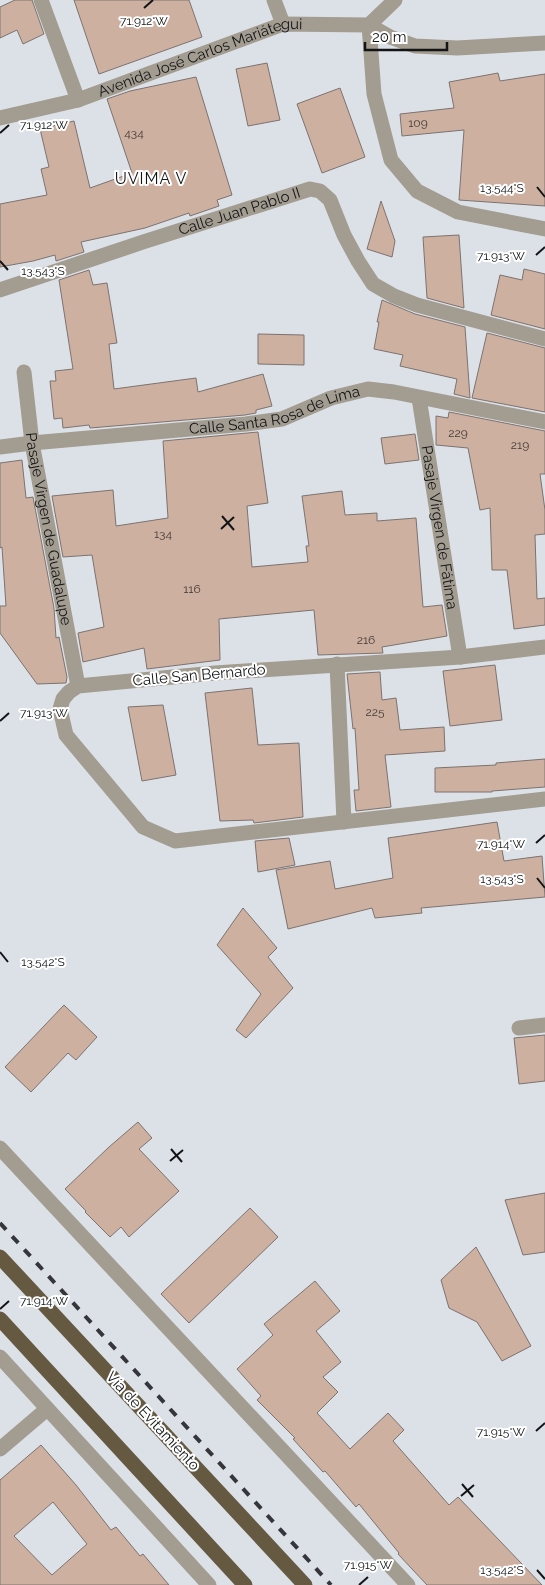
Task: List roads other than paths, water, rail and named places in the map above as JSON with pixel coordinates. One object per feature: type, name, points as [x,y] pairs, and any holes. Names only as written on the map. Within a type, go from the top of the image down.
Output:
[{"type":"highway","name":"Vía de Evitamiento","points":[[0,1257],[306,1585]]},
{"type":"highway","points":[[0,1319],[245,1585]]},
{"type":"street","points":[[41,0],[78,100]]},
{"type":"street","points":[[274,0],[283,24]]},
{"type":"street","points":[[369,25],[395,0]]},
{"type":"street","name":"Avenida José Carlos Mariátegui","points":[[0,118],[78,100],[283,24],[369,25]]},
{"type":"street","points":[[369,25],[390,37],[415,46],[457,48],[545,43]]},
{"type":"street","points":[[369,25],[374,94],[390,160],[417,191],[458,212],[545,229]]},
{"type":"street","name":"Calle Juan Pablo II","points":[[1,286],[310,188],[320,191],[330,200],[344,235],[373,284],[394,296],[417,305],[545,339]]},
{"type":"street","name":"Pasaje Virgen de Guadalupe","points":[[24,372],[32,443],[78,686]]},
{"type":"street","name":"Calle Santa Rosa de Lima","points":[[0,447],[282,419],[332,398],[368,389],[394,392],[545,422]]},
{"type":"street","name":"Pasaje Virgen de Fátima","points":[[419,398],[460,656]]},
{"type":"street","name":"Calle San Bernardo","points":[[78,686],[156,678],[460,656],[545,647]]},
{"type":"street","points":[[337,664],[344,822]]},
{"type":"street","points":[[78,686],[63,699],[60,709],[66,735],[143,827],[175,842],[545,799]]},
{"type":"street","points":[[520,1028],[545,1025]]},
{"type":"street","points":[[0,1148],[408,1585]]},
{"type":"street","points":[[0,1357],[209,1585]]},
{"type":"street","points":[[0,1449],[47,1409]]},
{"type":"railway","points":[[0,1223],[331,1585]]},
{"type":"district","name":"UVIMA V","points":[[151,178]]}]
